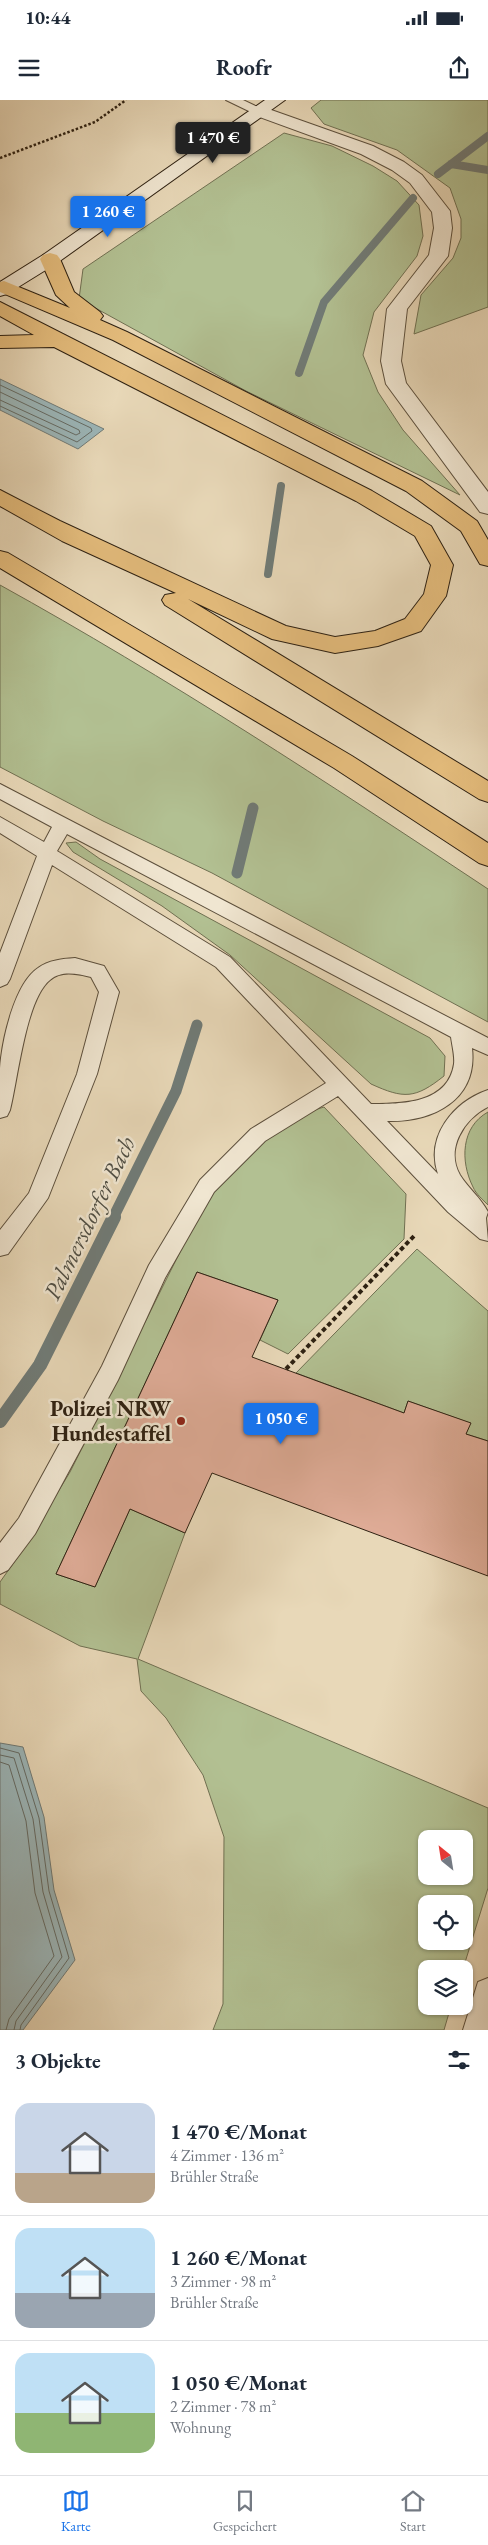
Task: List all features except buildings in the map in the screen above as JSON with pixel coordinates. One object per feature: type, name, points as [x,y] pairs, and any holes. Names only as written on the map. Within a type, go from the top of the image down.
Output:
[{"type":"highway","points":[[50,259],[66,295],[120,336]]},
{"type":"highway","points":[[1,295],[120,336],[414,486],[469,526],[488,559]]},
{"type":"highway","points":[[1,295],[58,341],[364,496],[423,531],[442,566],[435,596],[413,625],[378,638],[335,644],[280,633],[55,527]]},
{"type":"highway","points":[[0,342],[58,341]]},
{"type":"highway","points":[[0,496],[55,527],[488,793]]},
{"type":"highway","points":[[0,558],[343,762],[488,856]]},
{"type":"street","points":[[1,295],[276,100]]},
{"type":"street","points":[[260,111],[366,150],[398,166],[416,179],[441,211],[443,228],[438,256],[397,308],[391,361],[396,384],[488,507]]},
{"type":"lane","points":[[232,100],[260,111]]},
{"type":"lane","points":[[0,791],[488,1047]]},
{"type":"lane","points":[[0,824],[223,962],[455,1206],[488,1232]]},
{"type":"lane","points":[[0,979],[48,853],[63,824]]},
{"type":"lane","points":[[0,1110],[22,1008],[32,985],[50,969],[76,964],[97,971],[109,992],[87,1074],[38,1198],[0,1247]]},
{"type":"lane","points":[[365,1112],[404,1113],[424,1109],[454,1090],[464,1064],[460,1031]]},
{"type":"lane","points":[[0,1562],[27,1526],[110,1373],[157,1272],[207,1186],[258,1135],[341,1084]]},
{"type":"lane","points":[[488,1098],[474,1103],[452,1126],[443,1150],[448,1174],[488,1224]]},
{"type":"lane","points":[[477,2030],[488,1992]]},
{"type":"path","points":[[0,158],[95,122],[126,100]]},
{"type":"path","points":[[286,1369],[414,1236]]},
{"type":"green space","points":[[321,100],[488,100],[488,307],[414,334],[421,295],[453,258],[461,238],[461,219],[450,188],[397,150],[324,124],[311,108]]},
{"type":"green space","points":[[284,133],[332,146],[373,166],[397,181],[419,205],[423,236],[417,256],[374,312],[363,355],[378,392],[403,430],[460,495],[246,391],[79,299],[83,269]]},
{"type":"green space","points":[[0,585],[63,620],[186,694],[488,889],[488,1022],[212,873],[103,821],[0,767]]},
{"type":"green space","points":[[76,842],[100,859],[430,1038],[445,1056],[444,1076],[425,1089],[409,1094],[392,1092],[371,1084],[230,955],[162,906],[73,852],[66,843]]},
{"type":"green space","points":[[324,1107],[406,1194],[404,1239],[288,1354],[260,1340],[278,1300],[197,1272],[56,1574],[95,1587],[130,1509],[185,1533],[138,1659],[488,1808],[488,1888],[473,1937],[473,1895],[418,1895],[418,1950],[469,1950],[466,1960],[418,1960],[418,2015],[448,2015],[444,2030],[213,2030],[223,2004],[224,1837],[203,1775],[166,1718],[141,1691],[137,1659],[80,1646],[0,1604],[0,1582],[22,1551],[70,1472],[184,1244],[217,1185],[258,1145],[305,1113]]},
{"type":"green space","points":[[488,1112],[488,1205],[473,1187],[466,1166],[465,1156],[468,1135],[472,1126]]},
{"type":"green space","points":[[417,1249],[488,1311],[488,1441],[466,1434],[470,1423],[408,1401],[404,1413],[296,1373]]},
{"type":"water","points":[[0,379],[104,429],[78,449],[0,410]]},
{"type":"water","points":[[0,1743],[23,1747],[44,1817],[54,1890],[75,1960],[23,2030],[0,2030]]},
{"type":"waterway","name":"Palmersdorfer Bach","points":[[451,164],[488,136]]},
{"type":"waterway","name":"Palmersdorfer Bach","points":[[438,174],[451,164]]},
{"type":"waterway","points":[[451,164],[488,170]]},
{"type":"waterway","name":"Palmersdorfer Bach","points":[[299,373],[324,302],[413,198]]},
{"type":"waterway","name":"Palmersdorfer Bach","points":[[268,574],[281,486]]},
{"type":"waterway","name":"Palmersdorfer Bach","points":[[237,873],[253,808]]},
{"type":"waterway","name":"Palmersdorfer Bach","points":[[113,1218],[176,1091],[197,1025]]},
{"type":"waterway","name":"Palmersdorfer Bach","points":[[0,1421],[40,1365],[114,1217]]},
{"type":"place","name":"Polizei NRW Hundestaffel","points":[[181,1421]]}]
